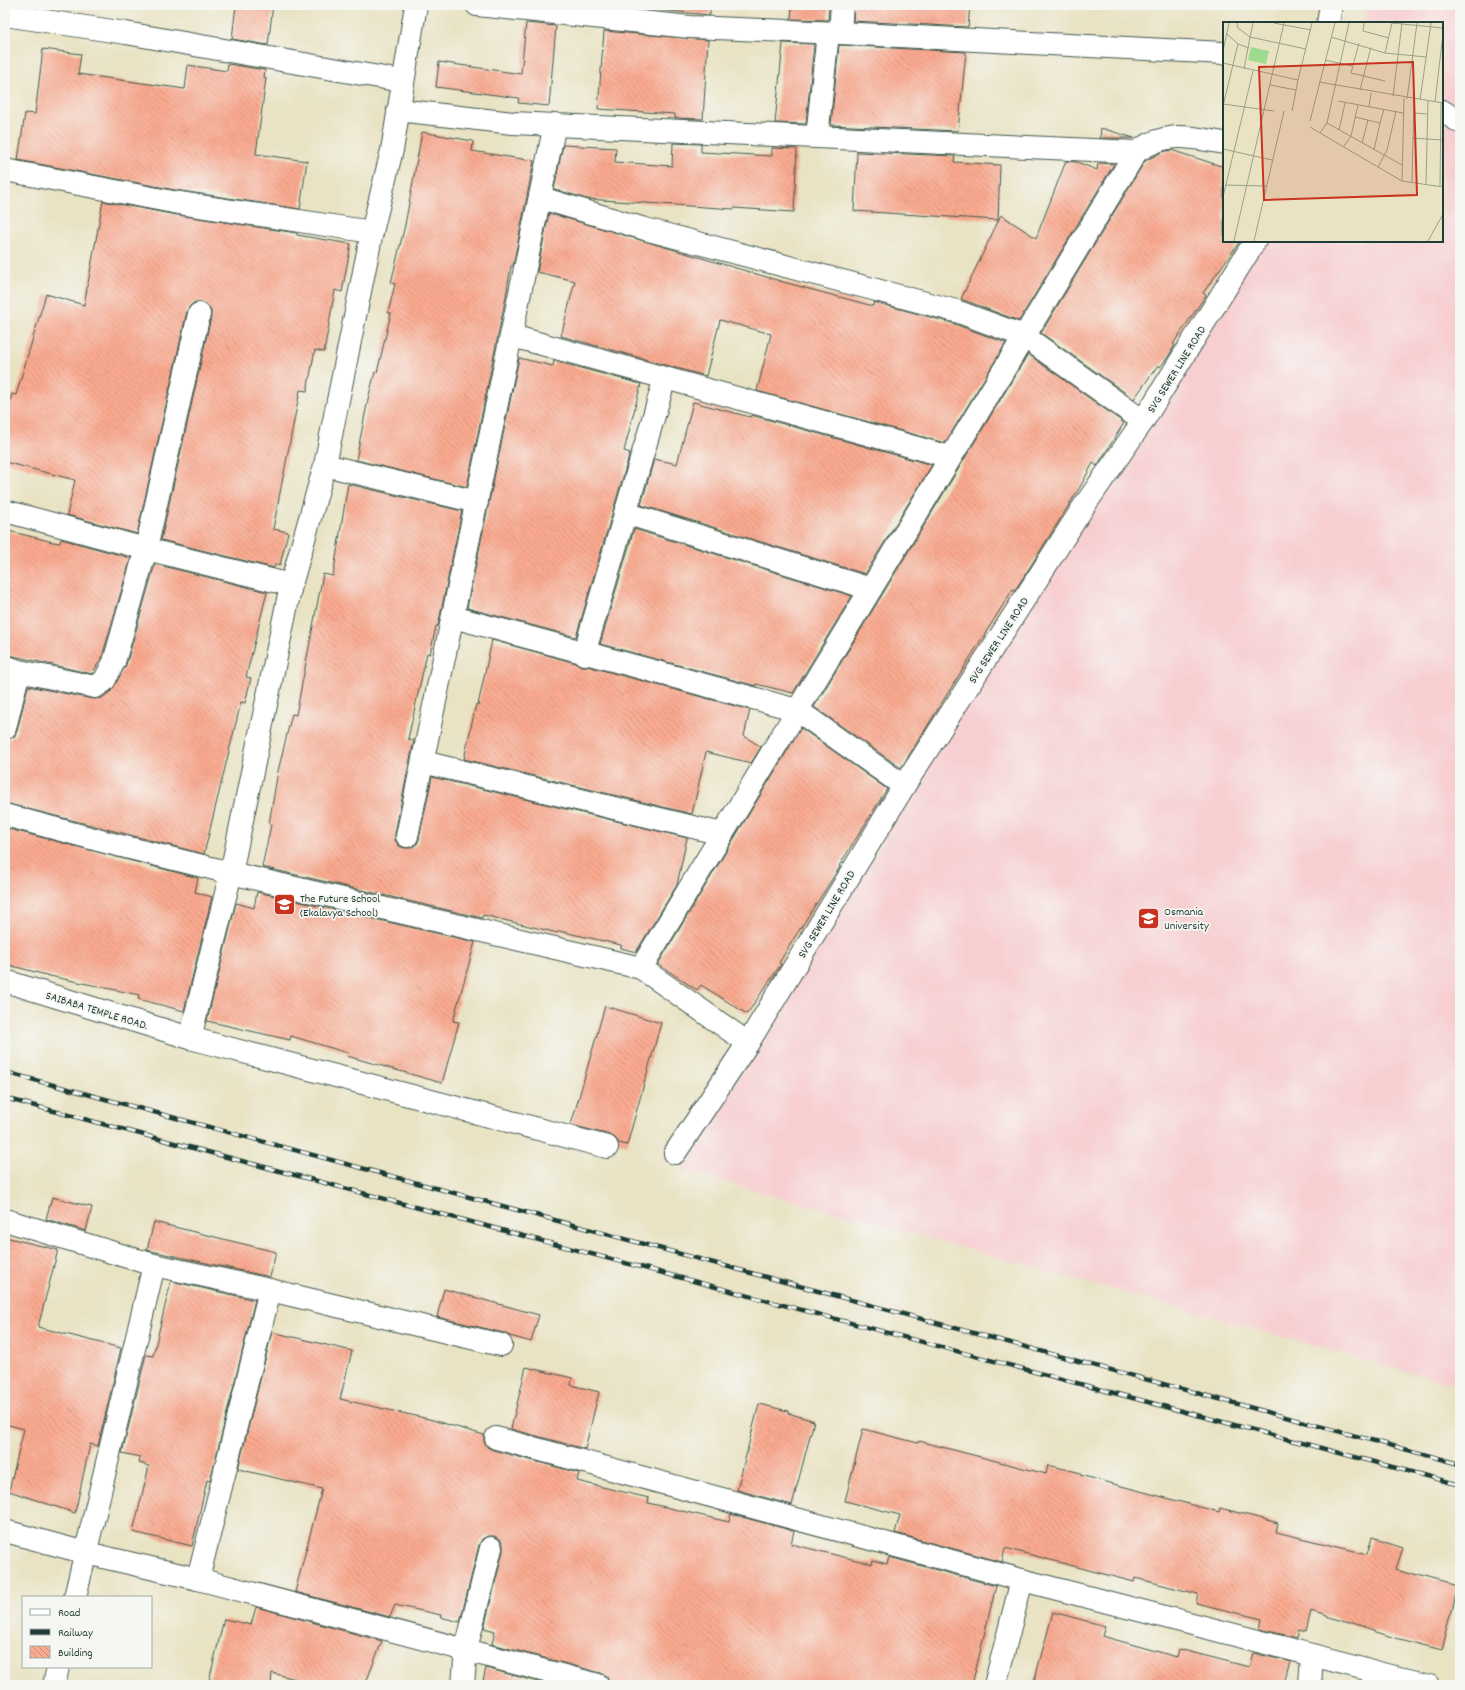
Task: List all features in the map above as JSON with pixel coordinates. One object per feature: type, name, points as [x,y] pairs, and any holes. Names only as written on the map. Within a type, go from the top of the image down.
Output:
[{"type":"street","points":[[190,1038],[231,873],[291,585],[325,465],[372,232],[392,150],[402,80],[416,5]]},
{"type":"street","points":[[477,5],[565,10],[690,27],[1223,53]]},
{"type":"street","points":[[817,137],[834,33],[842,5]]},
{"type":"street","points":[[1328,22],[1331,5]]},
{"type":"street","points":[[5,16],[126,33],[402,80]]},
{"type":"street","points":[[398,110],[513,123],[1136,152]]},
{"type":"street","points":[[1443,112],[1460,122]]},
{"type":"street","points":[[407,836],[556,124]]},
{"type":"street","points":[[641,968],[1136,152],[1148,143],[1167,138],[1186,136],[1223,144]]},
{"type":"street","points":[[5,170],[173,202],[372,232]]},
{"type":"street","points":[[541,198],[652,231],[956,311],[1024,336],[1143,421]]},
{"type":"street","name":"SVG SEWER LINE ROAD","points":[[675,1153],[748,1043],[904,786],[1084,506],[1143,421],[1254,242]]},
{"type":"street","points":[[5,728],[12,669],[94,688],[104,681],[114,662],[146,549],[199,314]]},
{"type":"street","points":[[512,336],[950,457]]},
{"type":"street","points":[[584,654],[665,378]]},
{"type":"street","points":[[325,465],[477,502]]},
{"type":"street","points":[[5,511],[146,549],[291,585]]},
{"type":"street","points":[[625,513],[871,589]]},
{"type":"street","points":[[453,617],[584,654],[797,710],[904,786]]},
{"type":"street","points":[[423,762],[722,834]]},
{"type":"street","points":[[5,815],[110,844],[641,968],[748,1043]]},
{"type":"street","name":"SAIBABA TEMPLE ROAD.","points":[[5,981],[190,1038],[607,1147]]},
{"type":"street","points":[[5,1220],[154,1265],[270,1290],[500,1345]]},
{"type":"street","points":[[75,1596],[154,1265]]},
{"type":"street","points":[[198,1579],[270,1290]]},
{"type":"street","points":[[496,1438],[1022,1580],[1428,1685]]},
{"type":"street","points":[[5,1531],[86,1553],[198,1579],[598,1685]]},
{"type":"street","points":[[463,1685],[466,1649],[491,1548]]},
{"type":"street","points":[[995,1685],[1022,1580]]},
{"type":"street","points":[[1310,1685],[1312,1656]]},
{"type":"street","points":[[54,1685],[58,1668]]},
{"type":"shaded area","name":"Osmania University","points":[[1366,5],[1460,5],[1460,1386],[682,1170],[1250,242],[1443,242],[1443,22],[1364,22]]},
{"type":"building","points":[[236,5],[273,5],[268,45],[232,39]]},
{"type":"building","points":[[605,5],[710,5],[710,15]]},
{"type":"building","points":[[792,5],[829,5],[828,20],[791,19]]},
{"type":"building","points":[[854,5],[970,5],[968,27],[853,21]]},
{"type":"building","points":[[526,23],[556,26],[549,106],[518,103],[519,98],[436,87],[439,62],[521,74]]},
{"type":"building","points":[[604,31],[708,40],[703,119],[675,118],[675,114],[598,109]]},
{"type":"building","points":[[783,43],[814,44],[806,124],[775,123]]},
{"type":"building","points":[[839,45],[966,52],[958,131],[831,125]]},
{"type":"building","points":[[43,49],[81,54],[78,74],[185,89],[188,65],[227,71],[228,64],[265,70],[264,78],[266,78],[256,154],[307,161],[300,209],[175,190],[18,160],[25,113],[35,114]]},
{"type":"building","points":[[1101,128],[1134,138],[1100,138]]},
{"type":"building","points":[[422,132],[473,141],[472,151],[534,161],[513,266],[511,266],[467,487],[356,460],[368,399],[375,372],[377,373],[391,313],[388,313],[395,284],[391,283],[405,225]]},
{"type":"building","points":[[673,143],[701,144],[701,152],[772,156],[772,148],[797,149],[794,212],[587,199],[554,189],[563,145],[616,148],[615,162],[672,166]]},
{"type":"building","points":[[1171,150],[1223,167],[1223,242],[1239,242],[1203,293],[1206,295],[1173,344],[1175,345],[1168,357],[1160,367],[1158,365],[1134,399],[1041,333],[1145,161],[1162,152]]},
{"type":"building","points":[[857,152],[955,156],[954,162],[1000,165],[998,220],[854,211]]},
{"type":"building","points":[[1066,161],[1077,162],[1097,170],[1098,163],[1114,164],[1019,321],[961,299],[1001,215],[1036,238]]},
{"type":"building","points":[[103,201],[171,214],[297,233],[297,235],[351,244],[342,292],[335,290],[324,352],[315,350],[307,391],[300,390],[273,529],[288,532],[280,565],[275,564],[274,568],[161,540],[211,317],[211,310],[202,302],[195,302],[187,311],[137,534],[67,515],[75,480],[5,462],[5,421],[12,394],[16,395],[46,294],[84,305]]},
{"type":"building","points":[[549,213],[787,283],[873,306],[874,302],[952,323],[1006,343],[945,443],[757,391],[771,334],[720,320],[706,376],[561,336],[575,281],[537,272]]},
{"type":"building","points":[[1028,354],[1124,423],[1097,466],[1093,463],[1080,487],[1030,567],[1015,590],[1013,589],[901,768],[814,707]]},
{"type":"building","points":[[519,358],[553,366],[554,361],[641,384],[624,451],[630,453],[576,637],[467,608]]},
{"type":"building","points":[[693,402],[750,417],[751,415],[932,465],[865,574],[641,505],[654,459],[677,464]]},
{"type":"building","points":[[348,484],[462,511],[438,626],[436,626],[430,654],[427,653],[408,739],[414,740],[395,833],[395,840],[399,846],[405,848],[411,848],[417,844],[432,777],[687,838],[677,885],[636,952],[621,948],[621,945],[559,931],[558,933],[483,915],[482,918],[262,867],[271,825],[269,824],[278,771],[292,714],[296,715],[323,574],[333,576]]},
{"type":"building","points":[[634,529],[852,596],[793,693],[756,684],[756,686],[600,644]]},
{"type":"building","points":[[5,530],[53,542],[60,543],[61,539],[131,558],[102,657],[92,674],[5,654]]},
{"type":"building","points":[[155,564],[267,592],[246,677],[251,678],[245,703],[241,702],[204,854],[5,803],[5,740],[14,737],[17,731],[28,686],[93,699],[102,698],[111,691],[126,665]]},
{"type":"building","points":[[492,640],[576,663],[581,666],[587,666],[750,710],[744,736],[761,747],[751,763],[706,752],[692,814],[464,759],[476,704],[478,705]]},
{"type":"building","points":[[801,728],[887,789],[839,866],[840,867],[779,963],[781,964],[747,1014],[701,985],[697,990],[658,964]]},
{"type":"building","points":[[5,828],[198,878],[195,892],[212,897],[184,1011],[138,999],[139,995],[50,976],[5,964]]},
{"type":"building","points":[[257,892],[475,942],[453,1021],[459,1022],[442,1083],[347,1056],[348,1053],[291,1036],[290,1040],[207,1021],[236,903],[254,908]]},
{"type":"building","points":[[605,1006],[661,1023],[627,1145],[619,1143],[610,1135],[571,1125]]},
{"type":"building","points":[[52,1197],[92,1207],[86,1231],[46,1219]]},
{"type":"building","points":[[154,1222],[276,1252],[270,1277],[147,1250]]},
{"type":"building","points":[[5,1237],[58,1250],[38,1327],[121,1348],[98,1446],[90,1444],[75,1513],[9,1491],[24,1429],[5,1424]]},
{"type":"building","points":[[171,1281],[255,1300],[210,1481],[207,1480],[192,1546],[133,1532],[149,1466],[139,1463],[140,1457],[122,1453],[146,1355],[153,1356]]},
{"type":"building","points":[[444,1289],[539,1315],[531,1342],[504,1333],[437,1317]]},
{"type":"building","points":[[272,1332],[352,1351],[340,1399],[429,1419],[484,1435],[484,1441],[487,1447],[493,1450],[579,1473],[577,1481],[649,1498],[648,1503],[729,1522],[731,1514],[794,1531],[791,1544],[872,1564],[873,1560],[887,1564],[889,1557],[996,1586],[972,1685],[610,1685],[607,1676],[601,1673],[492,1644],[495,1631],[484,1628],[503,1551],[503,1545],[500,1539],[494,1536],[488,1536],[482,1539],[479,1545],[460,1622],[440,1617],[441,1615],[395,1605],[390,1617],[295,1592],[322,1489],[238,1469]]},
{"type":"building","points":[[526,1367],[572,1378],[571,1385],[599,1392],[585,1449],[511,1429]]},
{"type":"building","points":[[759,1404],[788,1411],[788,1413],[814,1421],[792,1505],[737,1490]]},
{"type":"building","points":[[863,1429],[918,1443],[919,1441],[1046,1474],[1048,1465],[1081,1473],[1080,1475],[1219,1512],[1220,1508],[1278,1523],[1276,1532],[1367,1554],[1372,1538],[1403,1548],[1396,1569],[1458,1586],[1442,1650],[1395,1638],[1311,1611],[1306,1632],[1299,1630],[1297,1638],[1260,1629],[1262,1619],[1196,1603],[1198,1594],[1135,1578],[1134,1582],[1005,1548],[1002,1562],[895,1533],[900,1515],[845,1501]]},
{"type":"building","points":[[256,1607],[382,1641],[365,1685],[318,1685],[272,1673],[271,1685],[208,1685],[224,1619],[251,1625]]},
{"type":"building","points":[[1053,1612],[1105,1626],[1102,1636],[1177,1657],[1179,1649],[1249,1667],[1253,1653],[1291,1662],[1285,1685],[1033,1685]]},
{"type":"building","points":[[486,1668],[549,1685],[482,1685]]},
{"type":"railway","points":[[5,1072],[1460,1464]]},
{"type":"railway","points":[[5,1098],[1460,1485]]},
{"type":"place","name":"The Future School (Ekalavya School)","points":[[285,905]]},
{"type":"place","name":"Osmania University","points":[[1149,918]]}]
